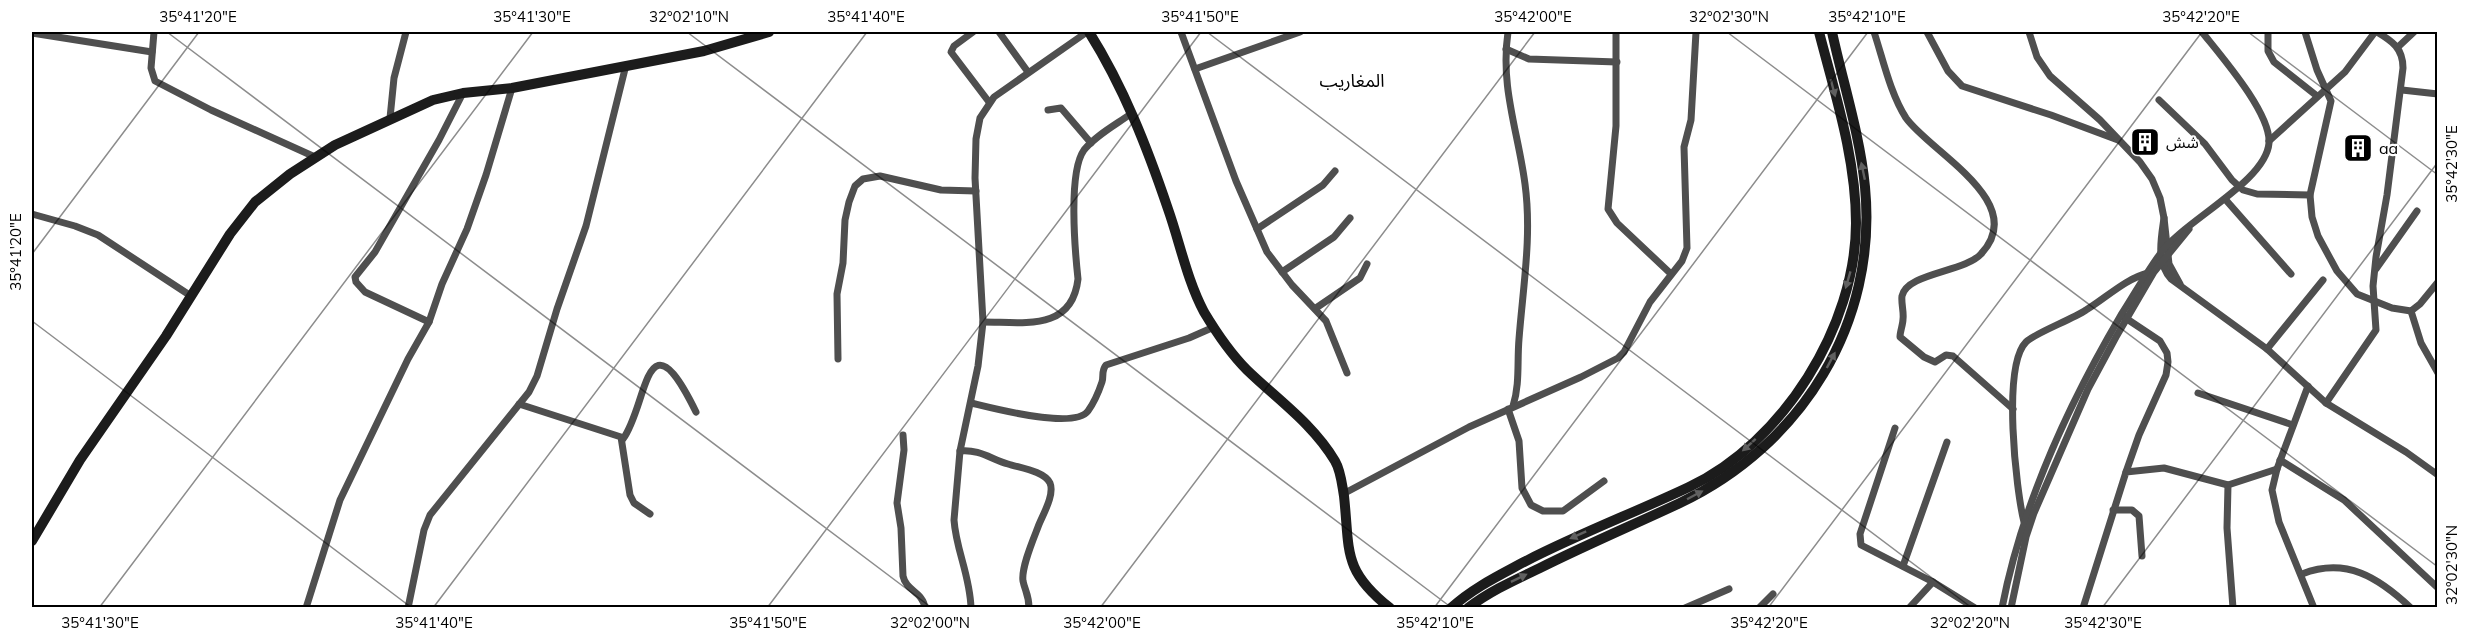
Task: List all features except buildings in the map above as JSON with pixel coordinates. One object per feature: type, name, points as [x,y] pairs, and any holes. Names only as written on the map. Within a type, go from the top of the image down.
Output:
[{"type":"street","points":[[154,32],[152,76],[160,85],[315,157]]},
{"type":"street","points":[[390,118],[394,78],[406,32]]},
{"type":"street","points":[[32,541],[80,460],[162,343],[214,258],[255,202],[315,157],[420,104],[463,93],[512,88],[704,51],[769,32]]},
{"type":"street","points":[[974,32],[954,46],[951,52],[989,102]]},
{"type":"street","points":[[999,32],[1028,72]]},
{"type":"street","points":[[972,608],[969,579],[955,531],[960,451],[978,366],[983,322],[976,191],[976,139],[980,118],[989,102],[1028,72],[1088,32],[1119,82],[1144,137],[1200,303],[1214,327],[1246,369],[1308,424],[1335,462],[1343,494],[1348,552],[1359,577],[1375,596],[1390,608]]},
{"type":"street","points":[[1184,32],[1195,69],[1236,181],[1257,229],[1282,273],[1316,308],[1334,336],[1347,373]]},
{"type":"street","points":[[1195,69],[1300,32]]},
{"type":"street","points":[[1508,32],[1506,85],[1525,181],[1528,237],[1519,344],[1519,382],[1510,408],[1519,441],[1522,488],[1531,505],[1543,511],[1563,512],[1604,481]]},
{"type":"street","points":[[1616,32],[1616,126],[1608,209],[1623,229],[1670,273]]},
{"type":"street","points":[[1343,494],[1469,427],[1581,377],[1621,355],[1631,341],[1650,302],[1670,273],[1682,261],[1688,243],[1684,147],[1691,120],[1696,32]]},
{"type":"street","points":[[1451,608],[1480,585],[1559,544],[1691,486],[1718,470],[1771,425],[1802,387],[1818,360],[1838,315],[1850,278],[1855,244],[1856,222],[1848,153],[1819,32]]},
{"type":"street","points":[[1468,608],[1614,531],[1680,503],[1716,483],[1779,434],[1812,393],[1836,351],[1854,306],[1864,266],[1867,235],[1865,184],[1854,122],[1832,32]]},
{"type":"street","points":[[1874,32],[1895,94],[1906,118],[1966,173],[1986,200],[1994,224],[1991,241],[1981,255],[1964,265],[1920,279],[1906,290],[1902,298],[1903,320],[1900,337],[1930,361],[1938,362],[1946,355],[1953,356],[2013,409]]},
{"type":"street","points":[[1927,32],[1948,71],[1962,86],[2051,115],[2120,141]]},
{"type":"street","points":[[2029,32],[2037,57],[2050,76],[2100,120],[2140,162],[2152,179],[2160,198],[2168,244]]},
{"type":"street","points":[[2202,32],[2256,105],[2266,126],[2269,141]]},
{"type":"street","points":[[2268,32],[2268,51],[2274,62],[2317,96]]},
{"type":"street","points":[[2305,32],[2317,70],[2330,97],[2330,107],[2323,128],[2310,195],[2314,226],[2331,261],[2352,290],[2374,302],[2411,312]]},
{"type":"street","points":[[2024,522],[2016,471],[2013,409],[2014,374],[2020,352],[2026,342],[2075,317],[2135,278],[2150,272],[2162,260],[2168,244],[2238,187],[2261,163],[2269,141],[2351,66],[2376,32],[2398,47],[2403,61],[2402,90],[2374,271],[2376,330],[2326,403]]},
{"type":"street","points":[[2398,47],[2414,32]]},
{"type":"street","points":[[32,33],[152,52]]},
{"type":"street","points":[[1506,49],[1529,58],[1617,62]]},
{"type":"street","points":[[408,608],[424,530],[430,515],[519,404],[537,376],[586,226],[626,65]]},
{"type":"street","points":[[306,608],[320,556],[346,485],[408,359],[429,322],[442,284],[466,229],[486,175],[512,88]]},
{"type":"street","points":[[2402,90],[2438,94]]},
{"type":"street","points":[[429,322],[365,292],[356,282],[355,277],[375,252],[463,93]]},
{"type":"street","points":[[2159,99],[2205,144],[2238,187],[2258,194],[2310,195]]},
{"type":"street","points":[[1048,110],[1061,108],[1091,143]]},
{"type":"street","points":[[983,322],[1046,321],[1055,318],[1069,305],[1078,279],[1075,173],[1080,157],[1091,143],[1132,113]]},
{"type":"street","points":[[1257,229],[1323,185],[1335,171]]},
{"type":"street","points":[[838,358],[837,294],[843,263],[845,220],[855,186],[863,179],[880,176],[941,190],[976,191]]},
{"type":"street","points":[[2225,198],[2291,274]]},
{"type":"street","points":[[2374,271],[2417,211]]},
{"type":"street","points":[[32,214],[98,235],[191,296]]},
{"type":"street","points":[[1282,273],[1334,237],[1350,218]]},
{"type":"street","points":[[2164,218],[2164,253],[2172,272],[2183,288]]},
{"type":"street","points":[[2002,608],[2011,564],[2024,522],[2078,395],[2150,272],[2164,253],[2194,222]]},
{"type":"street","points":[[2162,260],[2168,275],[2267,350],[2326,403],[2406,452],[2438,475]]},
{"type":"street","points":[[1316,308],[1360,278],[1367,264]]},
{"type":"street","points":[[2267,350],[2323,280]]},
{"type":"street","points":[[2411,312],[2438,282]]},
{"type":"street","points":[[2411,312],[2421,344],[2438,373]]},
{"type":"street","points":[[2083,608],[2139,435],[2168,368],[2167,353],[2160,341],[2124,317]]},
{"type":"street","points":[[2011,608],[2026,537],[2042,492],[2088,389],[2124,317]]},
{"type":"street","points":[[971,403],[1014,413],[1066,420],[1077,419],[1089,409],[1102,382],[1102,370],[1106,365],[1189,338],[1214,327]]},
{"type":"street","points":[[650,514],[638,506],[630,495],[623,439],[632,424],[647,378],[655,368],[663,367],[675,373],[696,412]]},
{"type":"street","points":[[2308,386],[2277,469],[2273,482],[2272,500],[2314,608]]},
{"type":"street","points":[[2198,393],[2293,425]]},
{"type":"street","points":[[519,404],[623,439]]},
{"type":"street","points":[[1895,428],[1859,541],[1866,549],[1933,582],[1975,608]]},
{"type":"street","points":[[903,435],[897,503],[901,528],[903,580],[923,599],[925,608]]},
{"type":"street","points":[[1903,566],[1947,442]]},
{"type":"street","points":[[960,451],[979,452],[1000,462],[1036,473],[1046,478],[1050,484],[1050,495],[1032,543],[1023,578],[1029,595],[1029,608]]},
{"type":"street","points":[[2280,460],[2344,500],[2438,588]]},
{"type":"street","points":[[2126,472],[2164,468],[2228,485],[2277,469]]},
{"type":"street","points":[[2228,485],[2227,528],[2233,608]]},
{"type":"street","points":[[2113,510],[2132,510],[2139,516],[2142,556]]},
{"type":"street","points":[[2011,564],[2019,566]]},
{"type":"street","points":[[2302,574],[2331,566],[2354,570],[2375,580],[2411,608]]},
{"type":"street","points":[[1909,608],[1933,582]]},
{"type":"street","points":[[1684,608],[1729,589]]},
{"type":"street","points":[[1759,608],[1773,594]]},
{"type":"street","points":[[1372,608],[1375,596]]},
{"type":"place","name":"شش","points":[[2145,142]]},
{"type":"place","name":"aa","points":[[2358,148]]},
{"type":"district","name":"المغاريب","points":[[1352,80]]}]
